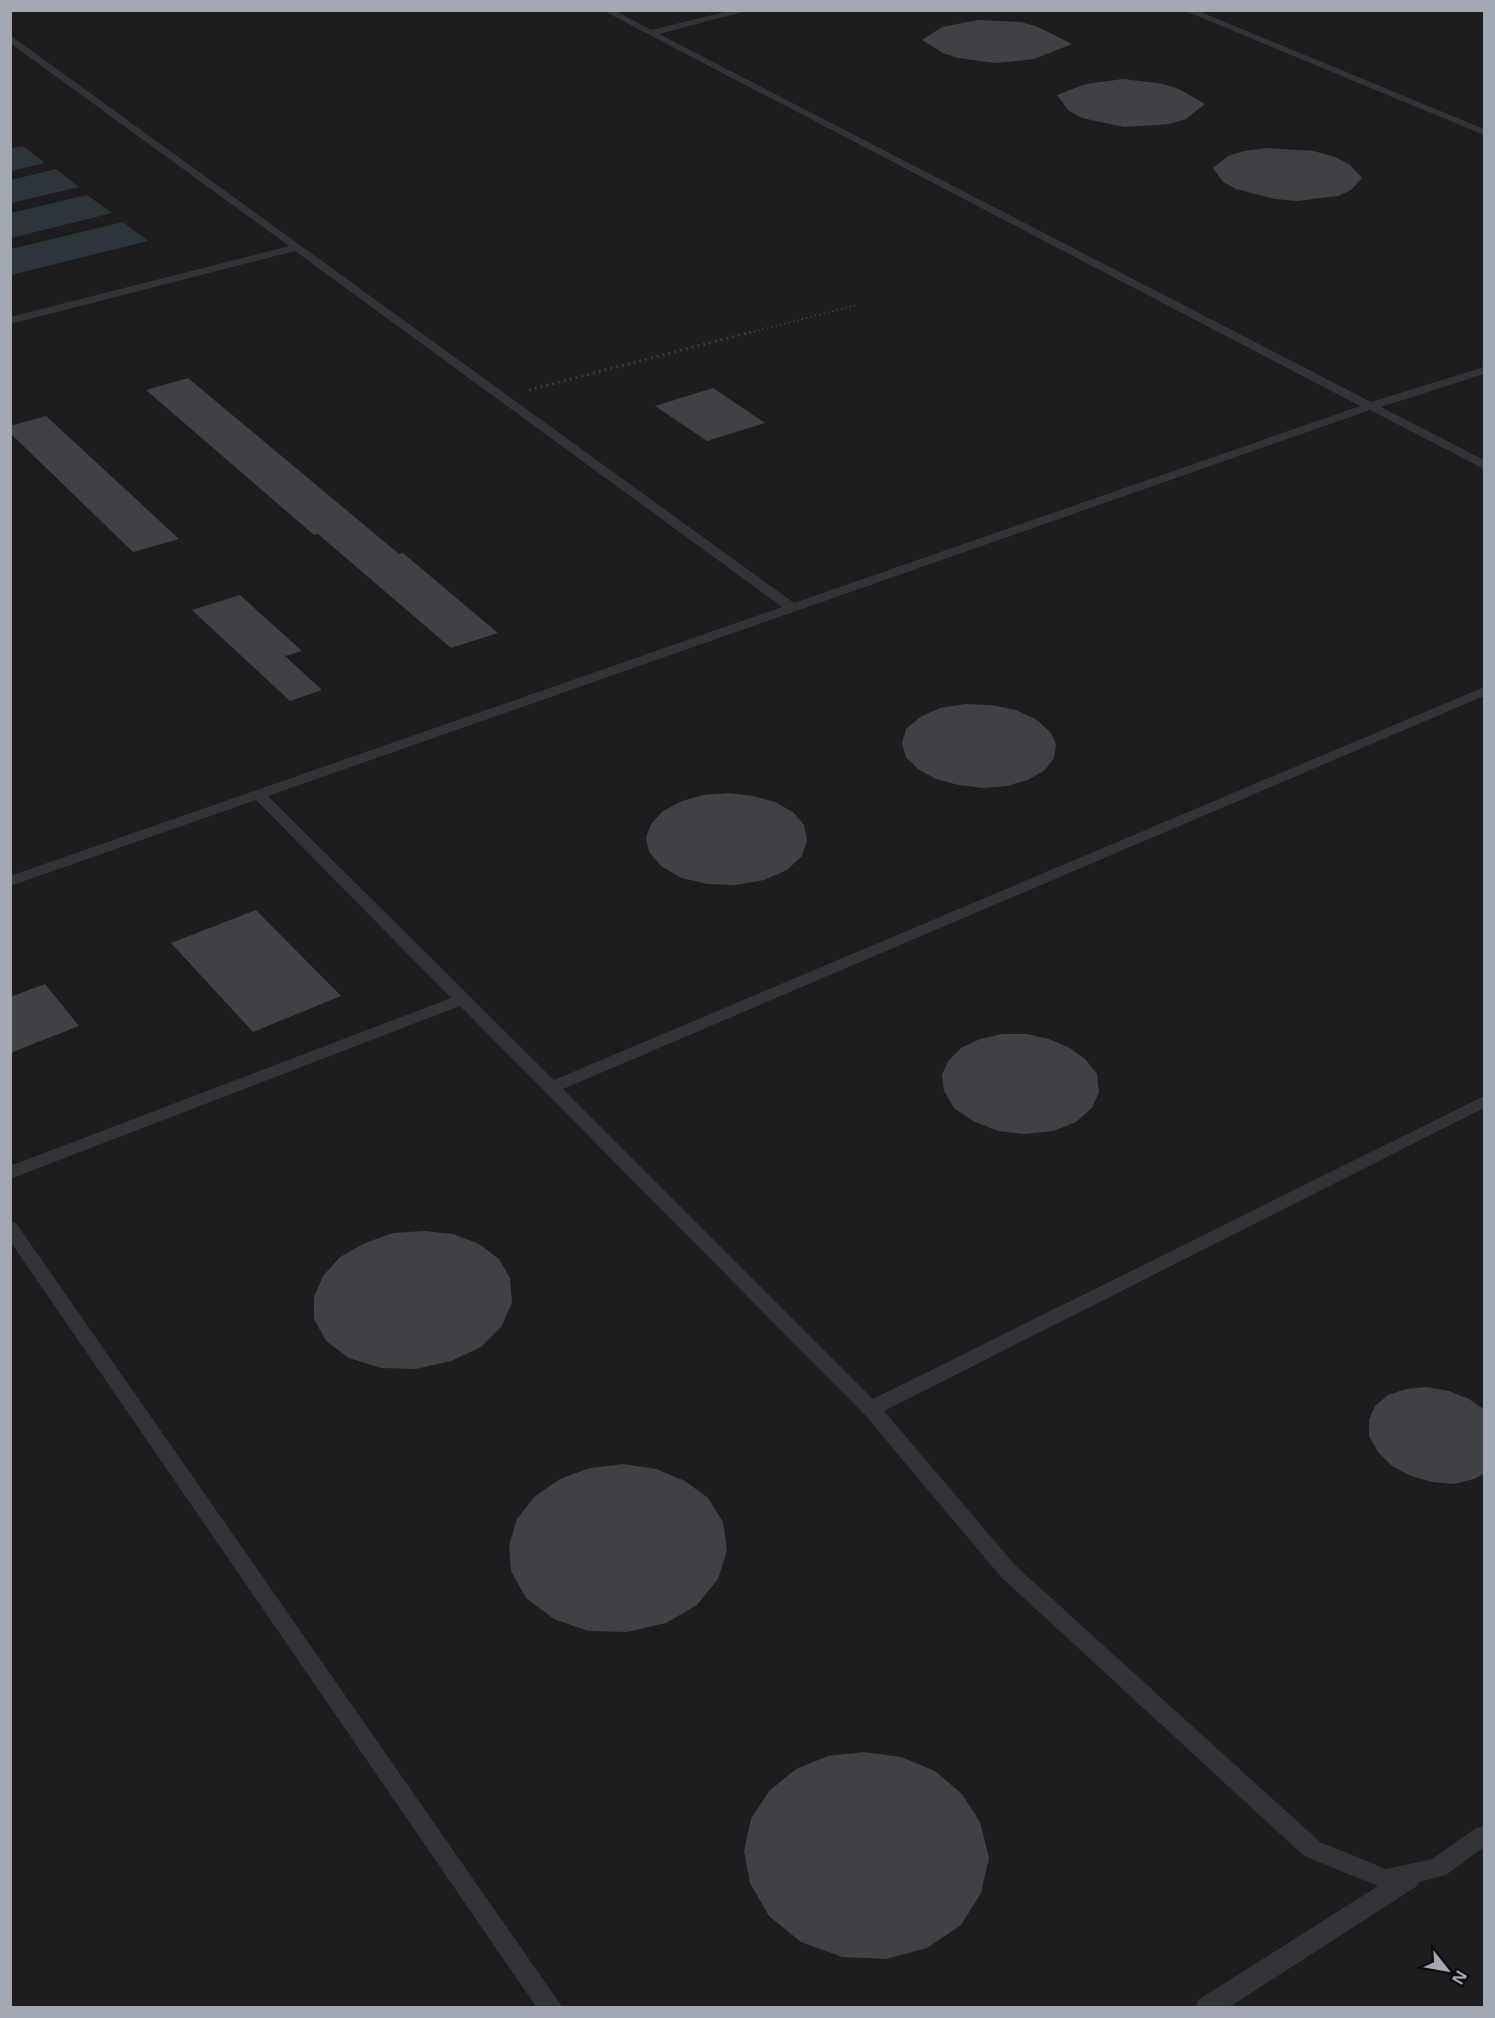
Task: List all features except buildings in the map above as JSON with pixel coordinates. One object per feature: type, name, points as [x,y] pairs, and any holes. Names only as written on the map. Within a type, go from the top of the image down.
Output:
[{"type":"lane","points":[[606,10],[1485,465]]},
{"type":"lane","points":[[650,33],[746,10]]},
{"type":"lane","points":[[1187,10],[1485,132]]},
{"type":"lane","points":[[10,38],[792,608]]},
{"type":"lane","points":[[10,321],[298,247]]},
{"type":"lane","points":[[10,881],[1371,406],[1485,370]]},
{"type":"lane","points":[[551,1088],[1485,691]]},
{"type":"lane","points":[[258,794],[871,1409],[1008,1572],[1312,1848],[1385,1879],[1438,1868],[1485,1835]]},
{"type":"lane","points":[[10,1173],[463,999]]},
{"type":"lane","points":[[871,1409],[1485,1101]]},
{"type":"lane","points":[[10,1227],[551,2007]]},
{"type":"lane","points":[[1207,2007],[1419,1872]]},
{"type":"path","points":[[502,397],[857,305]]},
{"type":"shaded area","points":[[11,11],[1484,11],[1484,2007],[11,2007]]},
{"type":"shaded area","points":[[23,146],[45,163],[11,171],[11,148]]},
{"type":"shaded area","points":[[56,169],[79,187],[11,203],[11,180]]},
{"type":"shaded area","points":[[87,195],[112,213],[11,238],[11,213]]},
{"type":"shaded area","points":[[123,222],[148,241],[11,275],[11,249]]}]
